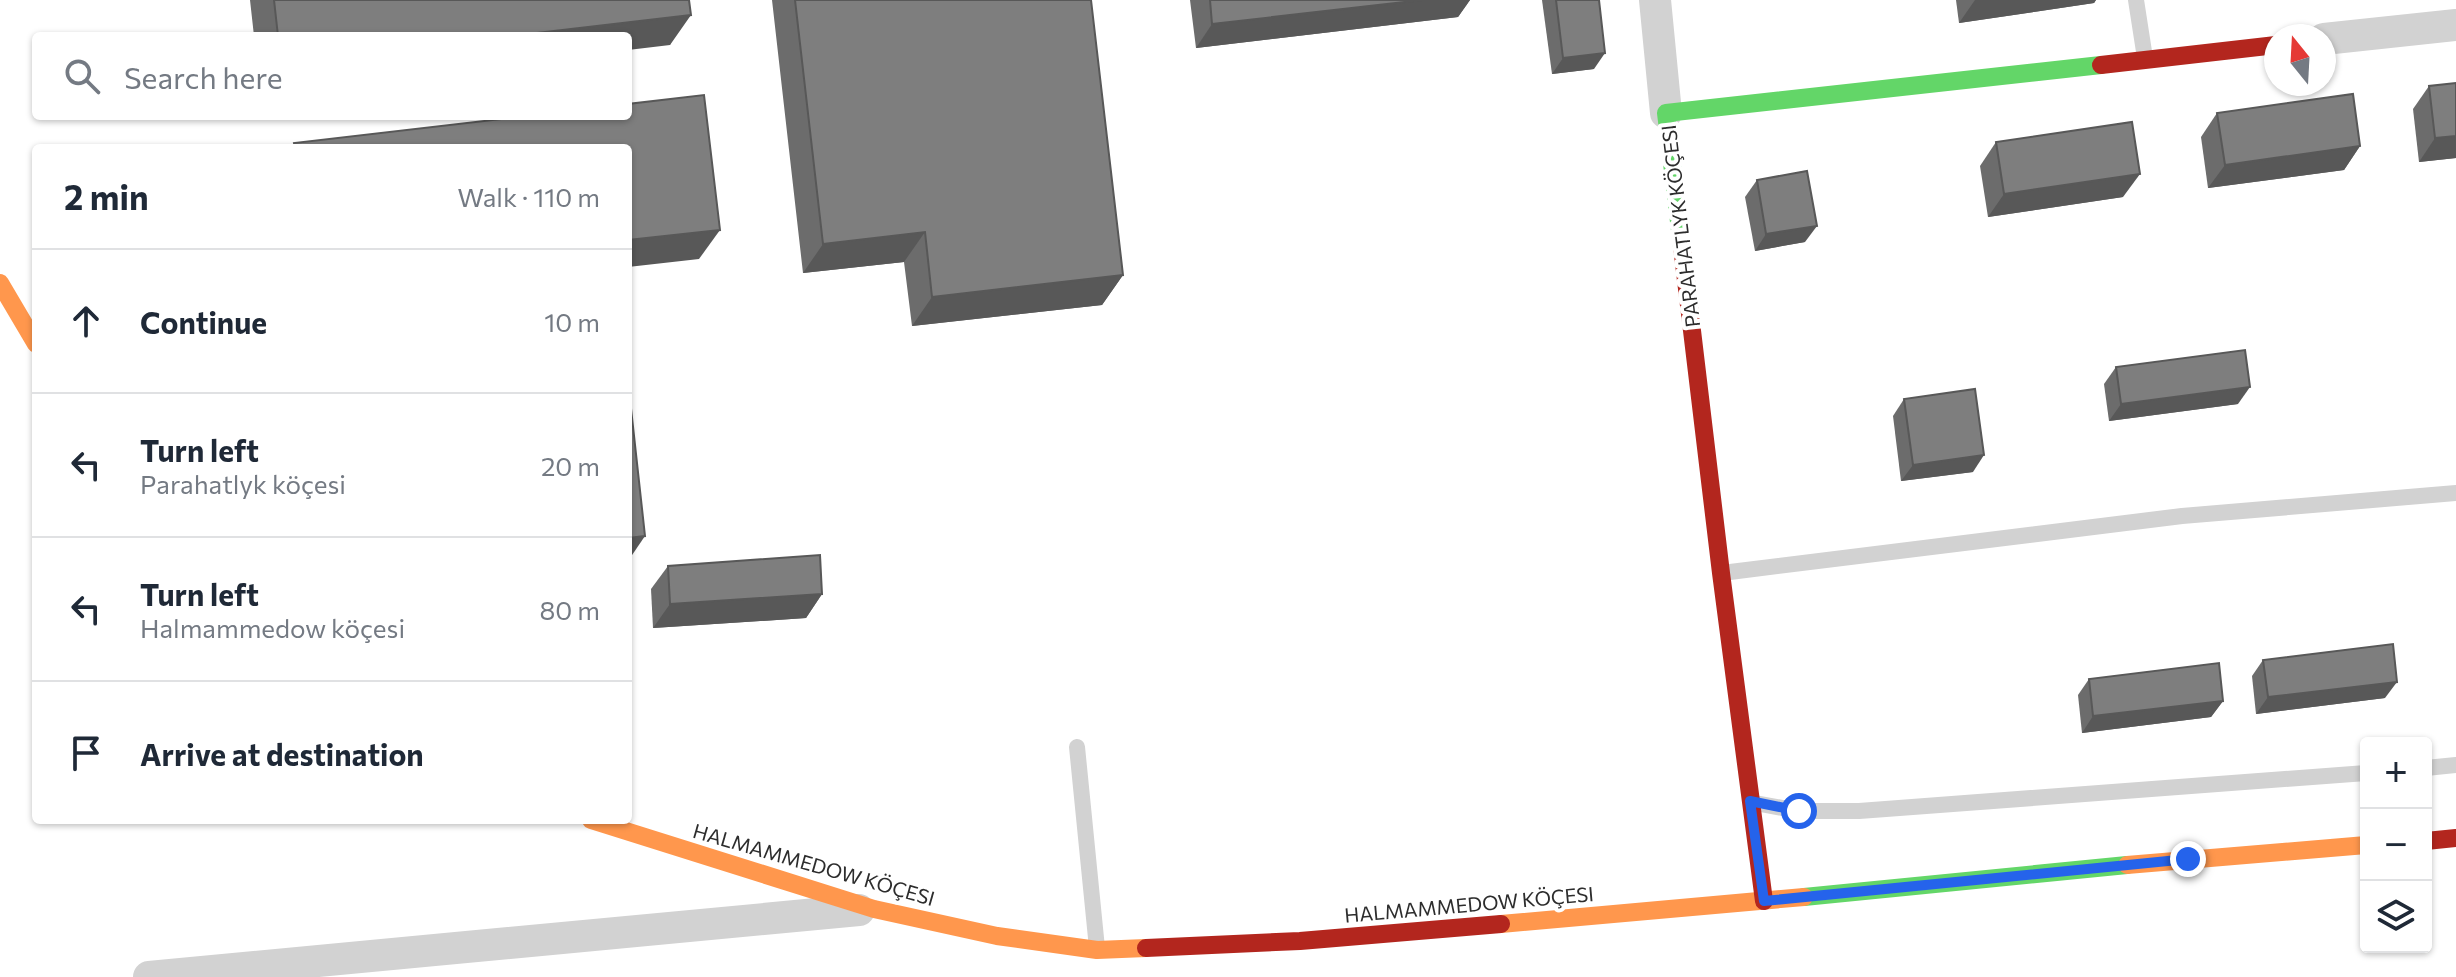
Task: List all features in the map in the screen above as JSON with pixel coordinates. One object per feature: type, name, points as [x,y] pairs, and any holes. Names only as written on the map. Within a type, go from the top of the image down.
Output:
[{"type":"street","points":[[1655,0],[1666,113]]},
{"type":"street","points":[[2336,38],[2456,25]]},
{"type":"street","name":"PARAHATLYK KÖÇESI","points":[[1764,901],[1666,113],[2264,46]]},
{"type":"street","points":[[0,283],[32,337]]},
{"type":"street","name":"HALMAMMEDOW KÖÇESI","points":[[604,824],[874,909],[997,936],[1097,950],[1300,941],[2360,845]]},
{"type":"street","points":[[2432,840],[2456,838]]},
{"type":"street","points":[[149,977],[874,909]]},
{"type":"lane","points":[[2136,0],[2145,59]]},
{"type":"lane","points":[[1721,573],[2182,516],[2456,493]]},
{"type":"lane","points":[[1077,747],[1097,950]]},
{"type":"lane","points":[[2432,767],[2456,765]]},
{"type":"lane","points":[[1750,801],[1799,811],[1859,811],[2360,773]]},
{"type":"building","points":[[274,0],[689,0],[691,15],[545,32],[278,32]]},
{"type":"building","points":[[795,0],[1091,0],[1123,275],[932,297],[925,232],[823,244]]},
{"type":"building","points":[[1210,0],[1422,0],[1212,24]]},
{"type":"building","points":[[1556,0],[1599,0],[1605,53],[1563,58]]},
{"type":"building","points":[[2456,83],[2456,136],[2435,138],[2429,86]]},
{"type":"building","points":[[2353,94],[2360,146],[2225,165],[2217,113]]},
{"type":"building","points":[[704,95],[720,230],[632,240],[632,144],[294,143],[492,120],[632,120],[632,104]]},
{"type":"building","points":[[2132,122],[2140,174],[2004,194],[1996,142]]},
{"type":"building","points":[[1807,171],[1817,226],[1766,234],[1757,180]]},
{"type":"building","points":[[2245,350],[2250,387],[2121,404],[2116,367]]},
{"type":"building","points":[[1975,389],[1984,455],[1913,465],[1904,399]]},
{"type":"building","points":[[632,417],[645,536],[632,538]]},
{"type":"building","points":[[820,555],[822,594],[670,604],[668,566]]},
{"type":"building","points":[[2393,644],[2397,682],[2268,697],[2263,660]]},
{"type":"building","points":[[2219,663],[2223,701],[2093,716],[2089,679]]},
{"type":"traffic: fast","points":[[1682,247],[1666,113],[2101,65]]},
{"type":"traffic: fast","points":[[1804,897],[2127,865]]},
{"type":"traffic: slow","points":[[0,283],[32,337]]},
{"type":"traffic: slow","points":[[604,824],[874,909],[997,936],[1097,950],[1146,948]]},
{"type":"traffic: slow","points":[[2127,865],[2360,846]]},
{"type":"traffic: slow","points":[[1501,924],[1804,897]]},
{"type":"traffic: jam","points":[[2101,65],[2264,46]]},
{"type":"traffic: jam","points":[[1682,247],[1764,901]]},
{"type":"traffic: jam","points":[[2432,840],[2456,838]]},
{"type":"traffic: jam","points":[[1146,948],[1300,941],[1501,924]]},
{"type":"route","points":[[1799,811],[1750,801],[1764,901],[2188,859]]}]
